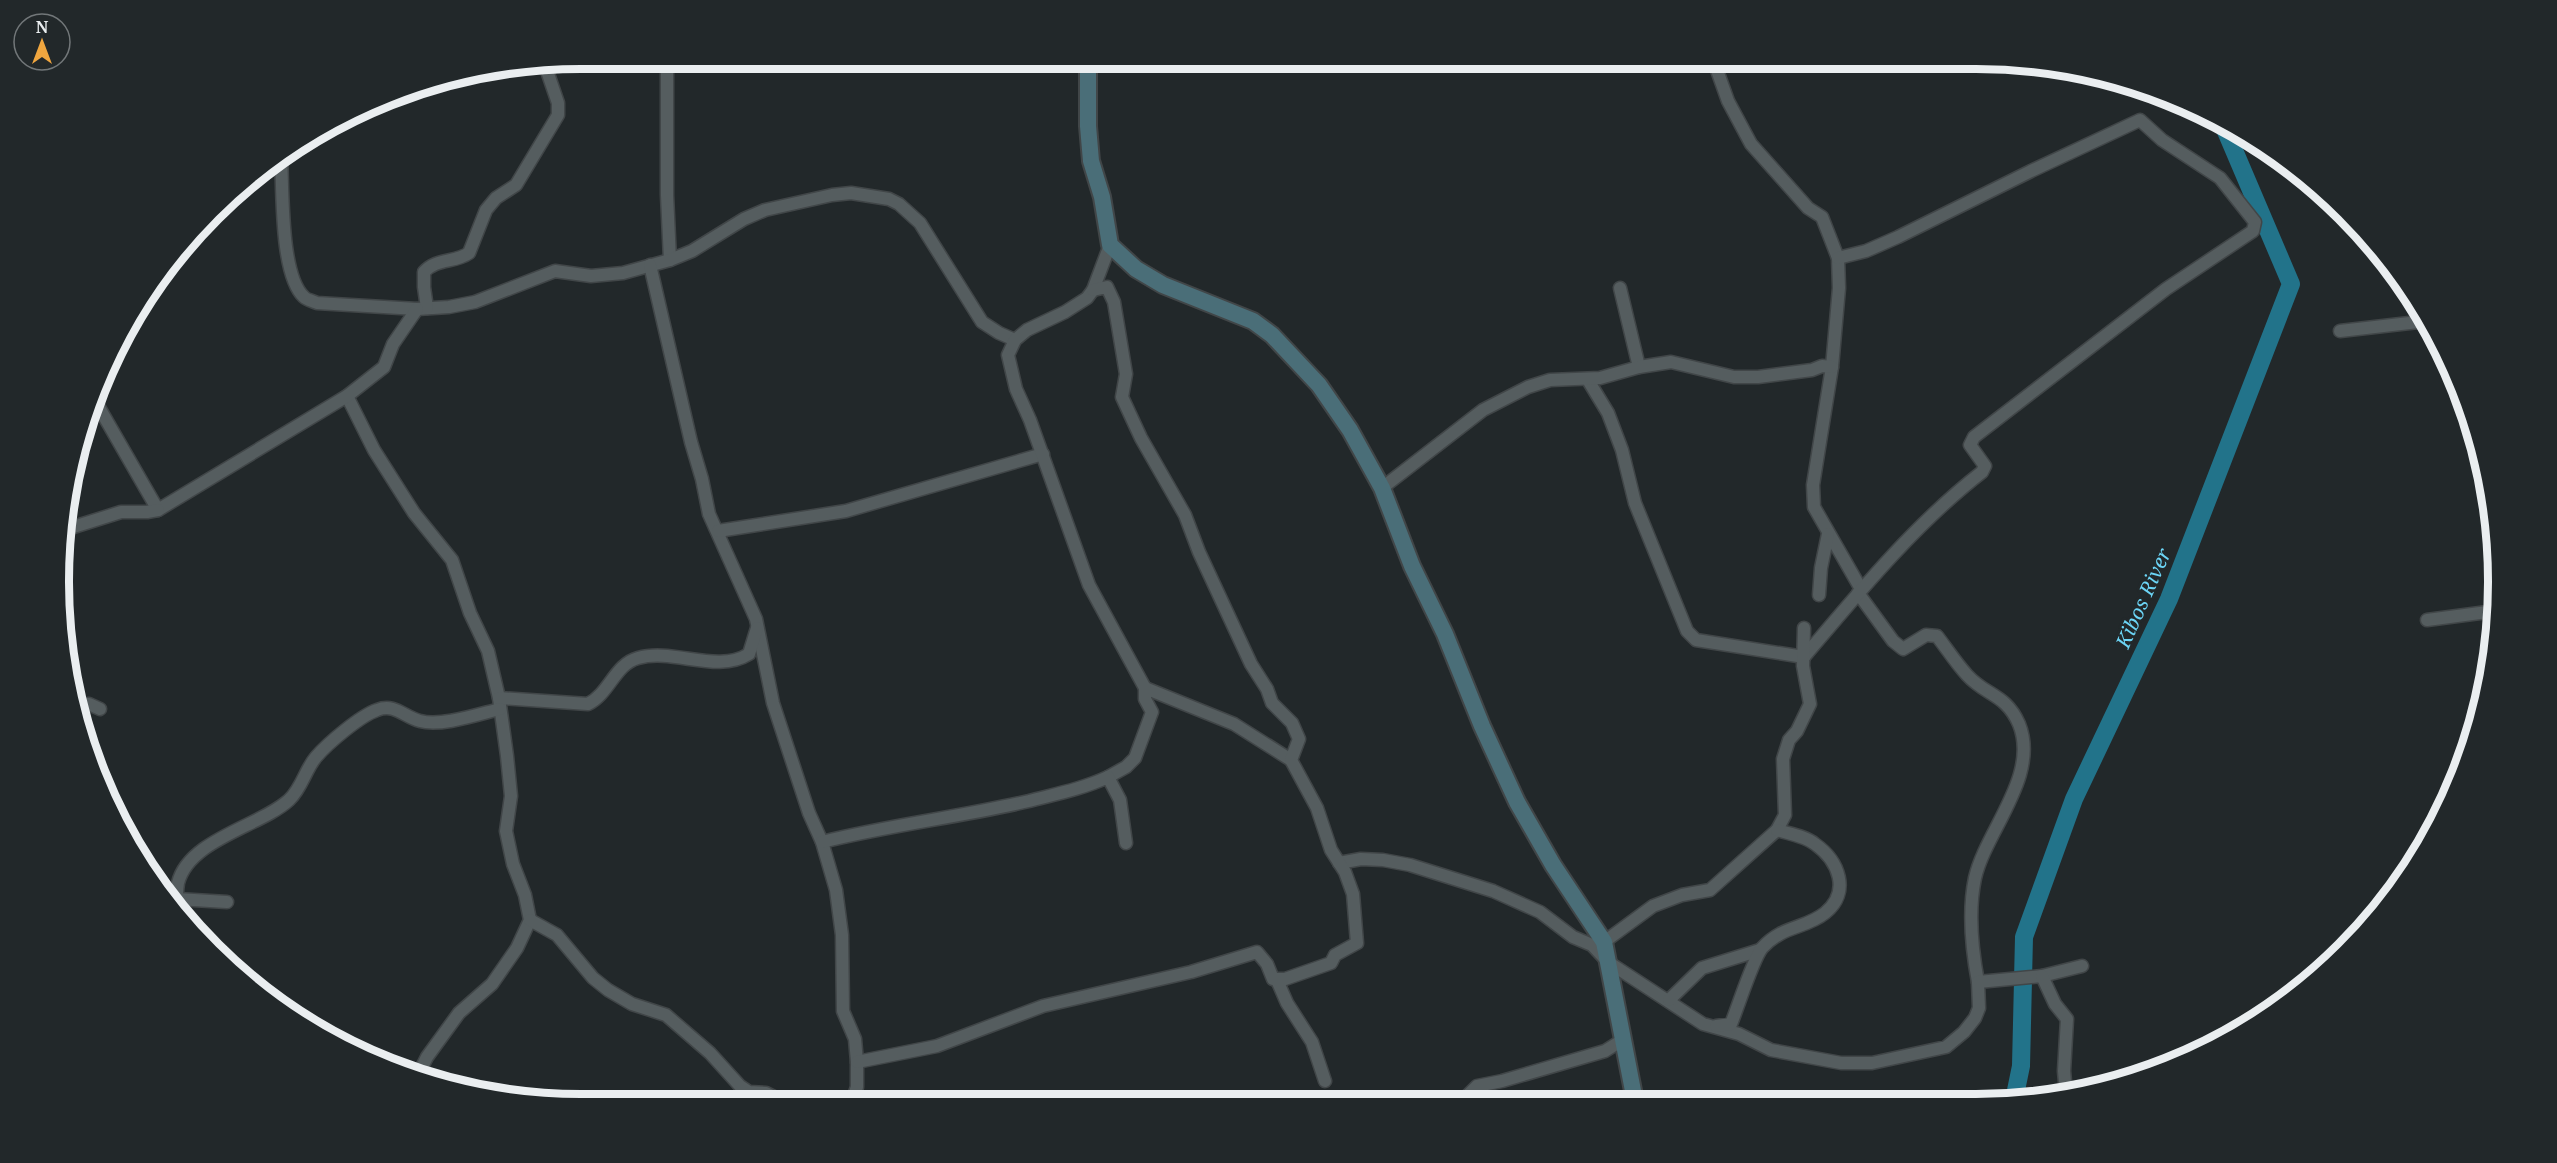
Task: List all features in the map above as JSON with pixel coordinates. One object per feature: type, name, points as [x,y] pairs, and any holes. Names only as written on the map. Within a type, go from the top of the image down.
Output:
[{"type":"main road","points":[[1088,69],[1088,126],[1092,160],[1102,197],[1110,244],[1136,269],[1163,285],[1253,321],[1272,335],[1319,384],[1350,430],[1382,488],[1413,566],[1445,634],[1516,802],[1553,865],[1604,942],[1634,1094]]},
{"type":"street","points":[[667,69],[670,260]]},
{"type":"street","points":[[1339,863],[1361,859],[1383,860],[1493,891],[1540,912],[1573,937],[1592,945],[1608,962],[1711,1027],[1739,1034],[1771,1050],[1841,1063],[1872,1064],[1946,1047],[1964,1032],[1975,1018],[1979,1008],[1978,982],[1973,955],[1972,897],[1975,876],[2021,770],[2023,741],[2018,724],[2006,703],[1998,696],[1982,689],[1967,675],[1937,636],[1926,635],[1908,648],[1899,647],[1860,591],[1814,507],[1812,494],[1832,367],[1839,288],[1838,258],[1822,217],[1802,201],[1751,144],[1728,101],[1720,69]]},
{"type":"street","points":[[72,527],[121,512],[158,510],[347,396],[384,367],[393,344],[422,309],[424,272],[437,263],[464,257],[470,253],[486,210],[496,198],[516,185],[558,115],[558,103],[547,70]]},
{"type":"street","points":[[1804,657],[1860,591],[1918,530],[1982,472],[1985,466],[1970,445],[1974,437],[2166,289],[2253,231],[2255,222],[2220,178],[2169,146],[2140,120],[1898,237],[1866,251],[1838,258]]},
{"type":"street","points":[[281,167],[285,239],[290,269],[304,297],[316,303],[422,309],[475,302],[555,271],[591,276],[622,273],[670,260],[692,251],[744,219],[765,210],[851,193],[878,196],[899,204],[920,223],[982,322],[1015,340]]},
{"type":"street","points":[[822,842],[868,830],[975,813],[1080,790],[1126,767],[1135,758],[1152,712],[1145,699],[1145,688],[1089,585],[1009,366],[1010,348],[1015,340],[1027,330],[1076,306],[1093,290],[1110,244]]},
{"type":"street","points":[[650,265],[709,514],[758,624],[773,703],[809,813],[822,842],[840,909],[843,1011],[855,1039],[857,1087],[855,1094]]},
{"type":"street","points":[[1093,290],[1107,287],[1114,302],[1126,374],[1122,397],[1141,438],[1178,500],[1199,552],[1251,664],[1267,689],[1272,703],[1292,723],[1299,739],[1291,760]]},
{"type":"street","points":[[1620,288],[1639,367]]},
{"type":"street","points":[[2340,331],[2417,322]]},
{"type":"street","points":[[1382,488],[1428,454],[1456,429],[1502,399],[1550,380],[1588,380],[1639,367],[1671,362],[1686,364],[1711,373],[1758,377],[1812,370],[1822,366],[1832,367]]},
{"type":"street","points":[[1588,380],[1608,413],[1622,450],[1635,504],[1686,631],[1696,640],[1804,657]]},
{"type":"street","points":[[347,396],[374,450],[414,513],[452,560],[466,603],[488,651],[500,703],[511,796],[506,831],[513,864],[525,895],[530,920],[517,948],[492,984],[453,1022],[421,1068]]},
{"type":"street","points":[[99,408],[158,510]]},
{"type":"street","points":[[718,531],[846,511],[1043,454]]},
{"type":"street","points":[[1819,595],[1821,568],[1828,534]]},
{"type":"street","points":[[2427,620],[2487,612]]},
{"type":"street","points":[[177,895],[178,881],[190,863],[216,840],[281,807],[291,798],[316,757],[367,715],[379,709],[390,708],[421,722],[464,718],[500,703],[588,704],[606,688],[626,663],[637,658],[654,655],[731,662],[742,659],[749,654],[752,648],[758,624]]},
{"type":"street","points":[[1604,942],[1653,906],[1682,895],[1710,890],[1777,830],[1785,815],[1783,759],[1789,740],[1797,730],[1810,704],[1804,676],[1804,628]]},
{"type":"street","points":[[1145,688],[1234,724],[1291,760],[1317,808],[1331,850],[1345,872],[1353,894],[1358,943],[1335,954],[1331,963],[1276,980]]},
{"type":"street","points":[[84,705],[89,704],[100,709]]},
{"type":"street","points":[[1108,777],[1120,800],[1126,843]]},
{"type":"street","points":[[1711,1027],[1731,1024],[1760,950],[1773,936],[1812,921],[1826,912],[1837,899],[1841,887],[1837,868],[1815,843],[1777,830]]},
{"type":"street","points":[[181,900],[227,902]]},
{"type":"street","points":[[530,920],[557,934],[593,978],[608,990],[632,1004],[666,1015],[710,1053],[740,1086],[749,1092],[768,1094]]},
{"type":"street","points":[[1669,1000],[1702,968],[1760,950]]},
{"type":"street","points":[[857,1062],[937,1046],[1043,1006],[1191,972],[1257,952],[1312,1042],[1325,1082]]},
{"type":"street","points":[[1978,982],[2038,977],[2082,966]]},
{"type":"street","points":[[2038,977],[2067,1019],[2065,1086]]},
{"type":"street","points":[[1469,1094],[1477,1086],[1605,1051],[1624,1039]]},
{"type":"waterway","name":"Kibos River","points":[[2016,1092],[2021,1066],[2024,937],[2074,799],[2169,599],[2291,284],[2228,136]]}]
